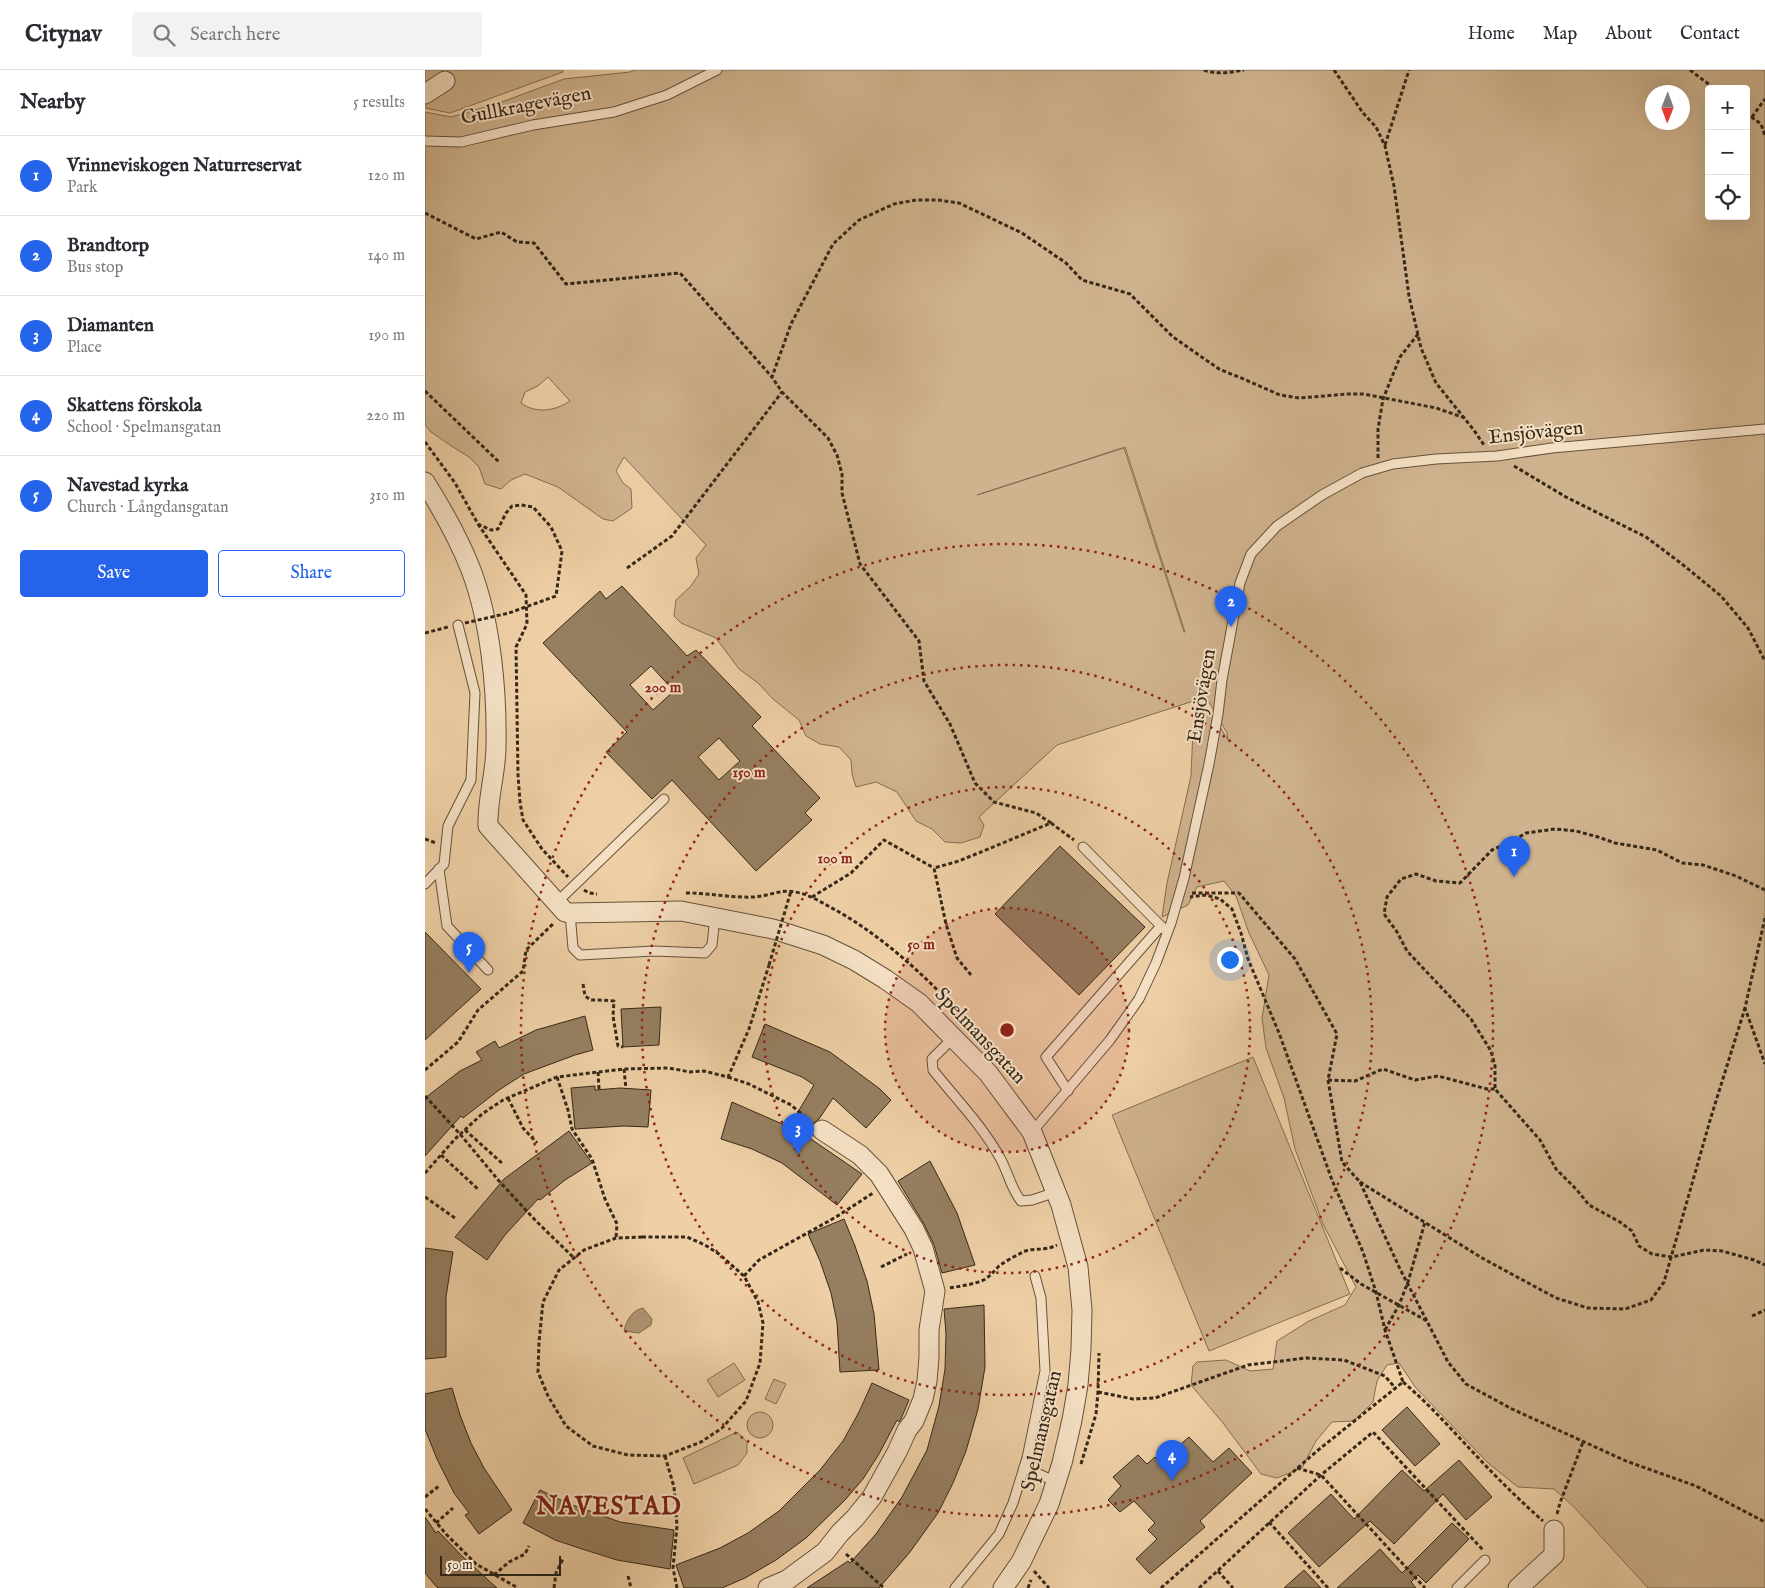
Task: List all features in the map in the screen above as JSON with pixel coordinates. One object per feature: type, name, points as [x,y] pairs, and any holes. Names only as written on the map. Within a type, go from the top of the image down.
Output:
[{"type":"street","name":"Gullkragevägen","points":[[425,94],[445,81]]},
{"type":"street","points":[[425,482],[471,570],[490,645],[497,728],[496,760],[487,810],[489,826],[564,909]]},
{"type":"street","name":"Spelmansgatan","points":[[564,909],[681,911],[786,932],[823,945],[854,960],[919,1003],[989,1073],[1032,1132],[1056,1192],[1079,1267],[1081,1349],[1078,1385],[1063,1463],[1039,1528],[1021,1562],[1003,1588]]},
{"type":"street","points":[[768,1588],[787,1580],[825,1552],[872,1497],[907,1430],[914,1422],[923,1399],[929,1357],[929,1330],[935,1291],[923,1248],[879,1174],[860,1155],[822,1130]]},
{"type":"street","points":[[1518,1588],[1554,1555],[1554,1530]]},
{"type":"lane","name":"Gullkragevägen","points":[[425,141],[461,142],[533,125],[614,112],[642,104],[683,88],[717,70]]},
{"type":"lane","name":"Ensjövägen","points":[[1032,1132],[1110,1040],[1139,999],[1179,896],[1209,764],[1240,583],[1251,554],[1277,526],[1322,495],[1363,473],[1393,464],[1436,459],[1497,456],[1552,448],[1765,429]]},
{"type":"lane","points":[[425,884],[444,864],[448,826],[471,780],[475,693],[461,624]]},
{"type":"lane","points":[[664,799],[575,884],[564,909],[573,948],[580,955],[654,951],[705,953],[712,945],[715,917]]},
{"type":"lane","points":[[1067,1090],[1046,1057],[1165,929],[1083,847]]},
{"type":"lane","points":[[439,870],[447,926],[488,970]]},
{"type":"lane","points":[[955,1037],[932,1059],[933,1070],[975,1120],[1000,1157],[1013,1190],[1021,1201],[1032,1200],[1056,1192]]},
{"type":"lane","points":[[955,1588],[999,1534],[1013,1503],[1024,1467],[1045,1371],[1041,1298],[1035,1276]]},
{"type":"lane","points":[[1024,1467],[1056,1482]]},
{"type":"lane","points":[[1457,1588],[1485,1560]]},
{"type":"path","points":[[1204,70],[1207,72],[1224,72],[1244,70]]},
{"type":"path","points":[[1334,70],[1363,113],[1376,127],[1385,146],[1395,186],[1409,296],[1421,348],[1437,383],[1486,448],[1566,496],[1646,538],[1721,596],[1748,628],[1765,661]]},
{"type":"path","points":[[1385,146],[1409,70]]},
{"type":"path","points":[[1690,70],[1710,85]]},
{"type":"path","points":[[1765,99],[1752,117],[1761,124],[1765,136]]},
{"type":"path","points":[[772,377],[791,324],[833,244],[859,220],[894,204],[916,200],[938,200],[959,203],[1022,233],[1065,263],[1082,280],[1129,294],[1173,337],[1219,369],[1280,395],[1299,398],[1364,394],[1436,408],[1465,418]]},
{"type":"path","points":[[425,214],[476,239],[501,232],[517,242],[534,244],[566,284],[680,273],[772,377],[782,392],[828,438],[837,455],[842,474],[842,493],[860,564],[919,642],[924,680],[950,724],[975,783],[994,802],[1036,813],[1083,847]]},
{"type":"path","points":[[1377,469],[1378,429],[1383,399],[1400,357],[1418,333]]},
{"type":"path","points":[[425,391],[499,462]]},
{"type":"path","points":[[627,568],[672,536],[782,392]]},
{"type":"path","points":[[425,442],[435,453],[455,483],[478,524],[526,594],[527,624],[516,647],[516,711],[520,802],[523,820],[542,849],[575,884],[589,893],[603,894]]},
{"type":"path","points":[[461,624],[509,613],[556,596],[562,551],[551,527],[533,507],[512,506],[498,529],[491,530],[478,524]]},
{"type":"path","points":[[812,897],[851,873],[884,840],[934,868],[959,861],[1051,823]]},
{"type":"path","points":[[1765,890],[1719,870],[1703,865],[1682,863],[1657,850],[1615,843],[1583,833],[1555,829],[1526,833],[1492,850],[1461,883],[1436,881],[1416,874],[1401,879],[1387,897],[1384,914],[1397,932],[1407,951],[1471,1019],[1491,1050],[1495,1066],[1495,1089],[1540,1140],[1556,1170],[1577,1190],[1589,1205],[1632,1231],[1639,1246],[1653,1254],[1672,1257],[1704,1250],[1722,1251],[1765,1265]]},
{"type":"path","points":[[934,868],[946,924],[957,958],[971,975]]},
{"type":"path","points":[[728,1077],[749,1029],[791,891]]},
{"type":"path","points":[[678,893],[757,897],[771,893],[791,891],[812,897],[871,932],[930,982],[1004,1063]]},
{"type":"path","points":[[1179,896],[1239,893],[1295,959],[1337,1034],[1328,1080],[1342,1162],[1360,1182],[1427,1322],[1448,1362],[1466,1384],[1511,1409],[1626,1462],[1696,1486],[1765,1522]]},
{"type":"path","points":[[1179,896],[1206,895],[1220,899],[1232,909],[1259,987],[1279,1033],[1332,1180],[1363,1252],[1376,1292],[1385,1330],[1403,1382],[1422,1397],[1522,1502],[1554,1530],[1560,1503],[1583,1442]]},
{"type":"path","points":[[425,1070],[458,1042],[478,1010],[523,971],[526,950],[564,909]]},
{"type":"path","points":[[1360,1182],[1482,1258],[1556,1298],[1588,1308],[1625,1309],[1651,1300],[1664,1282],[1672,1257],[1711,1117],[1745,1008],[1765,918]]},
{"type":"path","points":[[583,984],[585,996],[591,1000],[614,1001],[613,1016],[618,1046],[623,1047]]},
{"type":"path","points":[[1745,1008],[1765,1064]]},
{"type":"path","points":[[425,1173],[460,1134],[482,1114],[508,1098],[557,1077],[624,1069],[669,1068],[690,1072],[704,1071],[728,1077],[749,1084],[791,1105],[822,1130]]},
{"type":"path","points":[[624,1069],[626,1088]]},
{"type":"path","points":[[1328,1080],[1355,1081],[1383,1069],[1415,1080],[1438,1076],[1487,1089],[1495,1089]]},
{"type":"path","points":[[598,1072],[599,1089]]},
{"type":"path","points":[[557,1077],[572,1129],[592,1159],[605,1199],[617,1224],[615,1238]]},
{"type":"path","points":[[425,1096],[499,1181],[574,1258]]},
{"type":"path","points":[[508,1098],[523,1128],[537,1143]]},
{"type":"path","points":[[465,1130],[503,1164]]},
{"type":"path","points":[[441,1155],[479,1190]]},
{"type":"path","points":[[744,1276],[759,1260],[836,1217],[886,1184]]},
{"type":"path","points":[[425,1197],[455,1218]]},
{"type":"path","points":[[1385,1330],[1399,1305],[1408,1282],[1425,1222]]},
{"type":"path","points":[[687,1237],[705,1245],[719,1254],[744,1276],[758,1302],[763,1323],[760,1363],[746,1402],[722,1428],[701,1442],[665,1456],[628,1455],[593,1446],[565,1426],[548,1396],[539,1372],[539,1342],[543,1302],[559,1270],[584,1250],[615,1238],[687,1237]]},
{"type":"path","points":[[935,1291],[982,1281],[993,1274],[999,1266],[1016,1255],[1029,1250],[1049,1249],[1072,1241]]},
{"type":"path","points":[[881,1267],[923,1248]]},
{"type":"path","points":[[1339,1268],[1361,1284],[1427,1322]]},
{"type":"path","points":[[1752,1316],[1765,1310]]},
{"type":"path","points":[[1079,1470],[1096,1414],[1099,1392],[1099,1346]]},
{"type":"path","points":[[1099,1392],[1133,1399],[1155,1398],[1248,1365],[1306,1358],[1344,1360],[1385,1376],[1396,1389]]},
{"type":"path","points":[[1161,1588],[1297,1468],[1403,1382]]},
{"type":"path","points":[[1199,1588],[1321,1475],[1373,1432],[1482,1548],[1485,1560]]},
{"type":"path","points":[[665,1456],[674,1487],[677,1526],[673,1568],[677,1588]]},
{"type":"path","points":[[1297,1468],[1321,1475],[1425,1588]]},
{"type":"path","points":[[425,1497],[439,1486]]},
{"type":"path","points":[[436,1523],[453,1508]]},
{"type":"path","points":[[425,1509],[476,1564],[518,1588]]},
{"type":"path","points":[[1269,1522],[1328,1588]]},
{"type":"path","points":[[833,1542],[885,1588]]},
{"type":"path","points":[[494,1575],[509,1562],[525,1554],[529,1546]]},
{"type":"path","points":[[554,1588],[556,1573],[563,1559]]},
{"type":"path","points":[[1028,1588],[1038,1562]]},
{"type":"path","points":[[1034,1571],[1049,1588]]},
{"type":"path","points":[[1218,1571],[1233,1588]]},
{"type":"path","points":[[628,1576],[631,1588]]},
{"type":"shaded area","points":[[425,70],[563,70],[563,72],[450,113],[425,108]]},
{"type":"shaded area","points":[[635,70],[1765,70],[1765,1588],[1648,1588],[1574,1507],[1554,1489],[1518,1487],[1488,1463],[1416,1388],[1399,1363],[1387,1365],[1377,1381],[1373,1402],[1354,1421],[1332,1422],[1316,1441],[1302,1468],[1277,1478],[1261,1474],[1223,1423],[1191,1385],[1193,1366],[1197,1362],[1226,1360],[1250,1371],[1273,1369],[1277,1341],[1309,1321],[1345,1305],[1356,1287],[1323,1224],[1295,1149],[1284,1098],[1266,1048],[1262,1018],[1269,975],[1249,933],[1236,896],[1224,881],[1197,887],[1188,905],[1162,917],[1167,883],[1191,776],[1193,729],[1209,709],[1228,740],[1227,733],[1206,697],[1057,745],[979,817],[984,825],[980,837],[961,843],[945,842],[932,829],[916,821],[897,792],[876,782],[856,787],[852,774],[851,760],[839,747],[820,744],[806,736],[799,720],[773,699],[758,683],[739,669],[716,638],[681,623],[674,616],[676,600],[691,586],[699,574],[696,558],[706,545],[624,457],[616,471],[623,483],[631,489],[632,508],[613,521],[603,519],[558,487],[525,474],[511,480],[501,489],[485,484],[479,467],[469,457],[431,432],[425,425],[425,112],[451,117],[499,103],[564,79]],"holes":[[[548,377],[570,401],[558,407],[545,410],[533,409],[521,403],[525,392],[538,386]],[[1125,447],[1185,632],[1124,448],[977,495]]]},
{"type":"shaded area","points":[[1253,1057],[1350,1294],[1209,1351],[1112,1115]]},
{"type":"shaded area","points":[[643,1308],[652,1319],[651,1325],[639,1333],[624,1331],[630,1316]]},
{"type":"shaded area","points":[[734,1363],[745,1380],[718,1397],[707,1380]]},
{"type":"shaded area","points":[[774,1379],[786,1384],[776,1404],[765,1399]]},
{"type":"shaded area","points":[[760,1412],[769,1416],[773,1425],[769,1434],[760,1438],[751,1434],[747,1425],[751,1416]]},
{"type":"shaded area","points":[[737,1432],[747,1442],[747,1453],[738,1465],[694,1484],[683,1458]]},
{"type":"building","points":[[622,586],[687,656],[696,650],[761,717],[752,726],[820,798],[805,813],[812,820],[756,871],[672,780],[652,799],[606,752],[627,732],[543,643],[600,591],[606,599]],"holes":[[[651,666],[674,691],[653,710],[630,685]],[[719,738],[740,761],[719,780],[698,757]]]},
{"type":"building","points":[[1060,846],[1145,927],[1079,995],[995,914]]},
{"type":"building","points":[[425,932],[481,989],[425,1040]]},
{"type":"building","points":[[661,1007],[659,1045],[623,1047],[621,1009]]},
{"type":"building","points":[[585,1016],[593,1050],[524,1074],[499,1090],[463,1118],[461,1116],[425,1156],[425,1098],[460,1071],[482,1060],[476,1052],[495,1041],[499,1048],[536,1030]]},
{"type":"building","points":[[765,1024],[830,1052],[880,1089],[891,1100],[866,1128],[833,1098],[819,1119],[812,1124],[808,1137],[862,1174],[837,1205],[782,1163],[752,1149],[721,1139],[732,1102],[789,1127],[814,1085],[802,1077],[752,1057]]},
{"type":"building","points":[[595,1086],[595,1090],[620,1088],[651,1090],[648,1127],[624,1126],[575,1129],[571,1088]]},
{"type":"building","points":[[569,1131],[592,1163],[565,1180],[540,1200],[538,1199],[505,1235],[487,1260],[455,1237],[504,1179]]},
{"type":"building","points":[[930,1161],[957,1213],[975,1265],[942,1273],[934,1245],[924,1224],[898,1181]]},
{"type":"building","points":[[844,1219],[867,1281],[874,1314],[879,1370],[840,1372],[837,1322],[831,1293],[808,1234]]},
{"type":"building","points":[[425,1248],[453,1252],[446,1297],[446,1357],[425,1359]]},
{"type":"building","points":[[984,1305],[985,1367],[978,1409],[966,1451],[938,1513],[910,1552],[879,1588],[807,1588],[848,1561],[850,1563],[876,1534],[902,1497],[927,1450],[939,1406],[945,1369],[946,1334],[944,1309]]},
{"type":"building","points":[[872,1383],[909,1400],[901,1419],[899,1422],[897,1420],[863,1479],[845,1500],[806,1538],[776,1560],[745,1578],[722,1588],[684,1588],[676,1565],[720,1548],[748,1533],[779,1511],[820,1470],[843,1441]]},
{"type":"building","points":[[452,1388],[471,1443],[484,1468],[512,1510],[479,1534],[465,1515],[469,1513],[454,1493],[425,1429],[425,1394]]},
{"type":"building","points":[[1407,1407],[1440,1444],[1415,1466],[1382,1430]]},
{"type":"building","points":[[1189,1437],[1213,1462],[1229,1448],[1252,1473],[1200,1521],[1205,1527],[1150,1574],[1136,1559],[1157,1539],[1148,1530],[1155,1523],[1134,1501],[1120,1512],[1108,1500],[1121,1486],[1113,1477],[1138,1455],[1147,1464],[1155,1457],[1160,1462]]},
{"type":"building","points":[[1459,1460],[1492,1497],[1466,1520],[1443,1494],[1394,1544],[1370,1521],[1319,1567],[1288,1533],[1331,1494],[1354,1519],[1402,1470],[1424,1491]]},
{"type":"building","points":[[540,1490],[567,1503],[620,1522],[674,1530],[670,1569],[617,1560],[555,1540],[523,1523]]},
{"type":"building","points":[[425,1517],[436,1533],[438,1531],[497,1588],[438,1588],[425,1573]]},
{"type":"building","points":[[1452,1523],[1469,1539],[1426,1583],[1418,1575],[1411,1582],[1416,1588],[1337,1588],[1380,1549],[1402,1573]]},
{"type":"building","points":[[1304,1570],[1321,1588],[1284,1588]]},
{"type":"place","name":"Brandtorp","points":[[1231,627]]},
{"type":"place","name":"Vrinneviskogen Naturreservat","points":[[1514,877]]},
{"type":"place","name":"Navestad kyrka","points":[[469,973]]},
{"type":"place","name":"Diamanten","points":[[798,1154]]},
{"type":"place","name":"Skattens förskola","points":[[1172,1481]]},
{"type":"district","name":"NAVESTAD","points":[[609,1507]]}]
